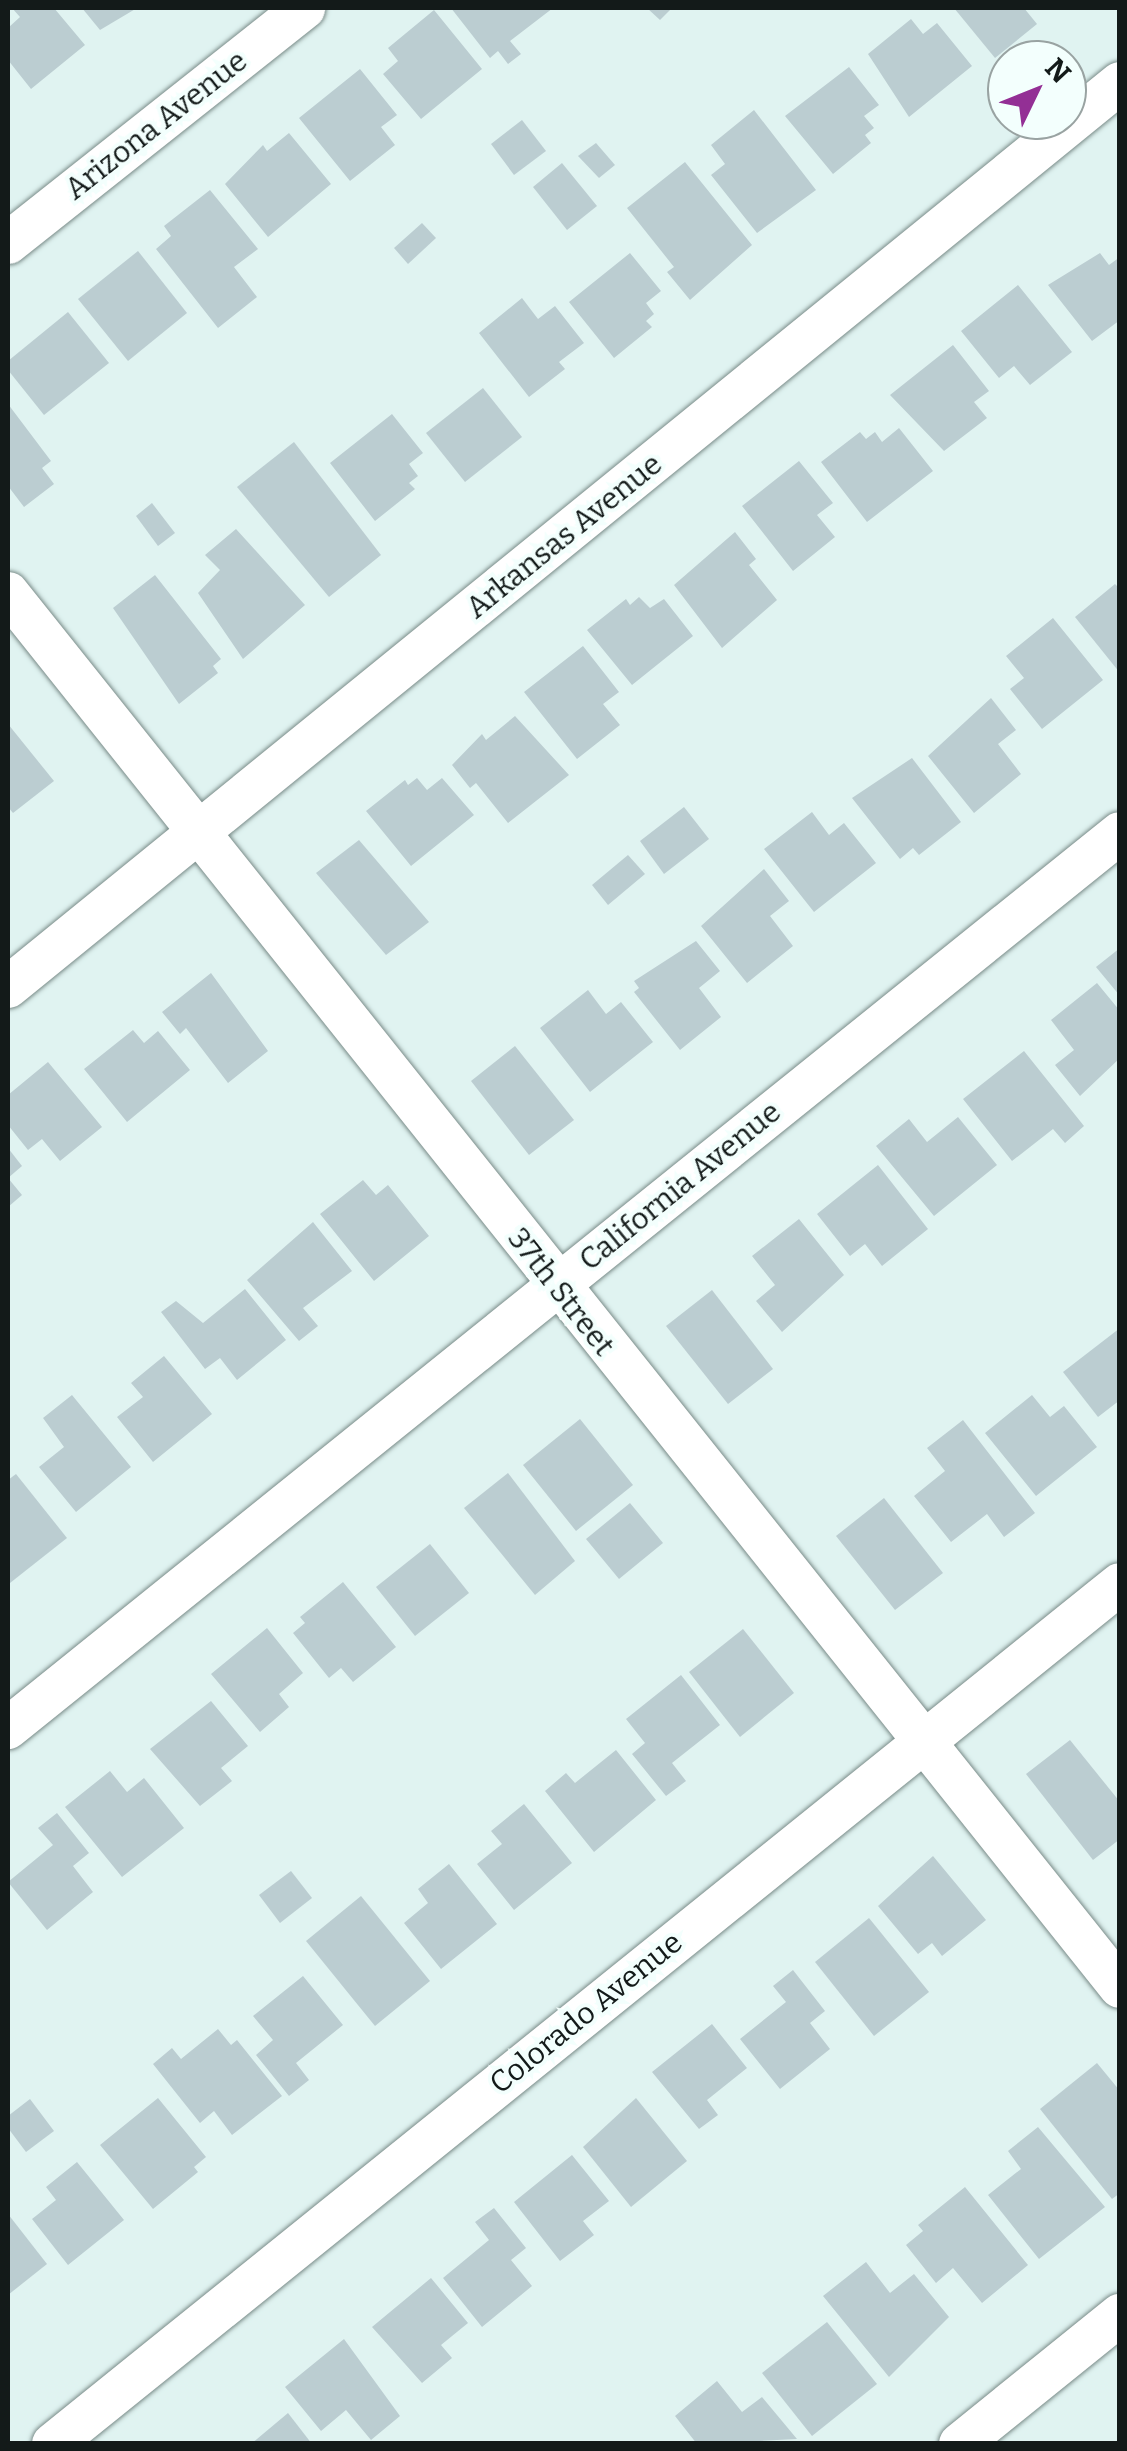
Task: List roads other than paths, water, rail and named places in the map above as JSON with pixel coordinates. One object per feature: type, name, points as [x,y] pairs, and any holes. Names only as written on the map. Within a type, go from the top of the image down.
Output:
[{"type":"street","name":"Arizona Avenue","points":[[8,243],[304,8]]},
{"type":"street","name":"Arkansas Avenue","points":[[8,987],[1120,84]]},
{"type":"street","name":"37th Street","points":[[8,593],[920,1743],[1120,1987]]},
{"type":"street","name":"California Avenue","points":[[8,1728],[1120,833]]},
{"type":"street","name":"Colorado Avenue","points":[[53,2444],[1120,1584]]},
{"type":"street","points":[[960,2444],[1120,2315]]}]
